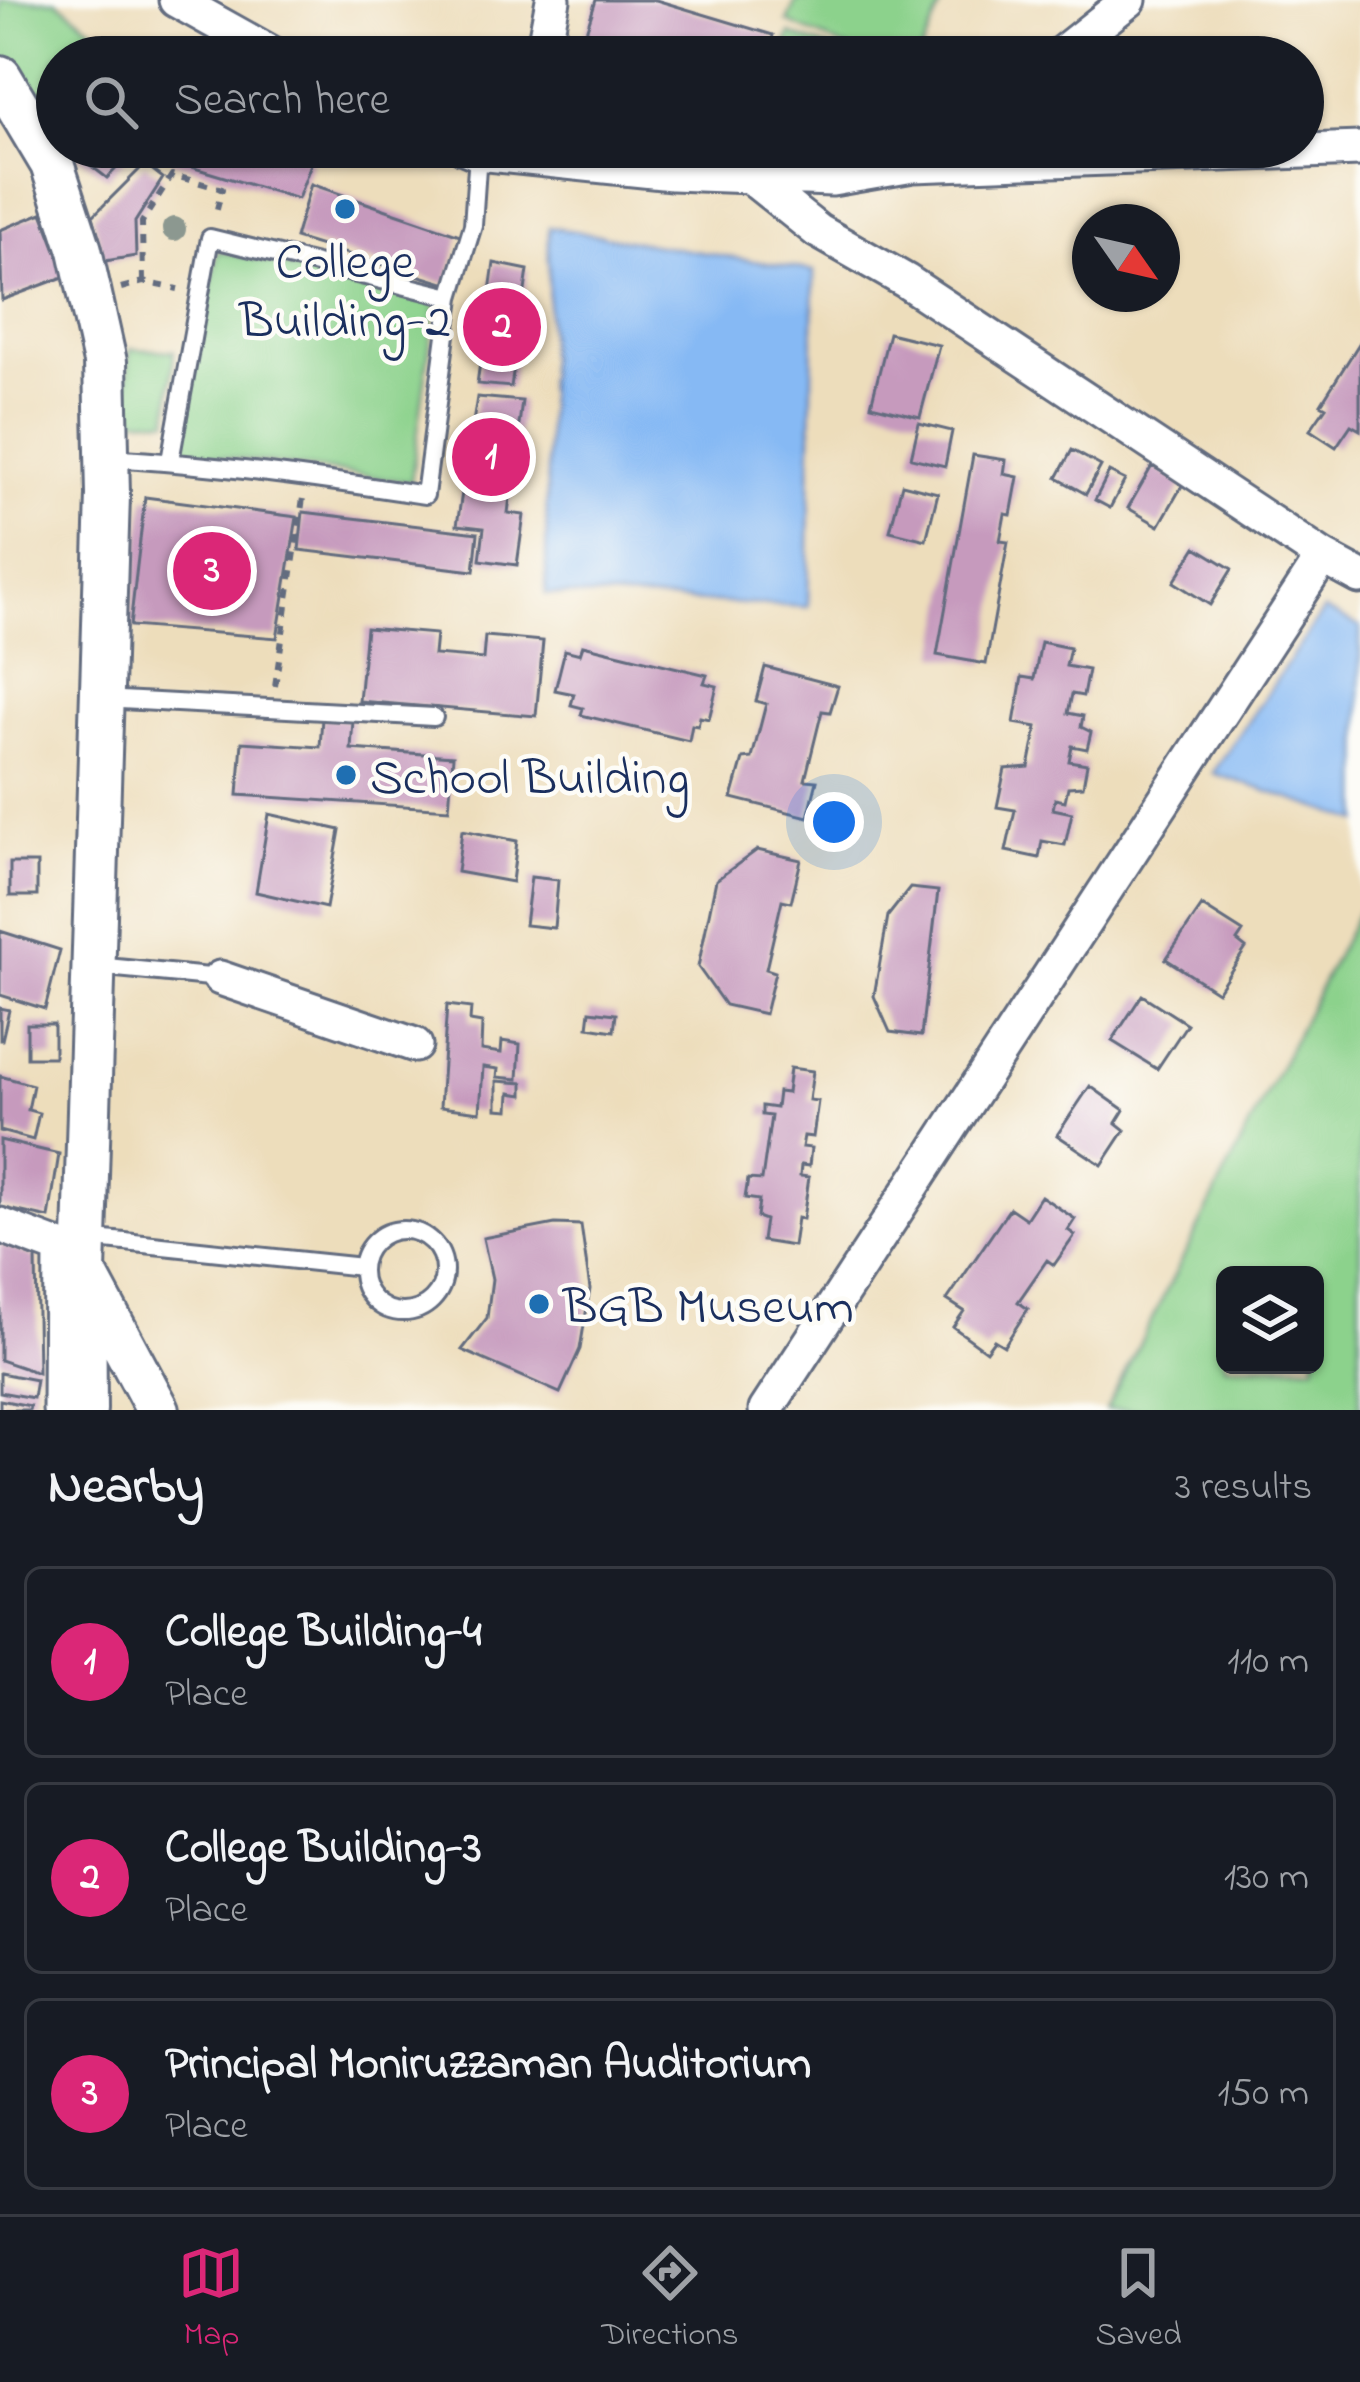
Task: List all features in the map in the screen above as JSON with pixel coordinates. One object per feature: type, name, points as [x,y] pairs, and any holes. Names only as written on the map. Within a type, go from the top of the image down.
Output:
[{"type":"street","points":[[176,0],[240,36]]},
{"type":"street","points":[[546,36],[554,0]]},
{"type":"street","points":[[1084,36],[1129,0]]},
{"type":"street","points":[[0,76],[36,137]]},
{"type":"street","points":[[1324,150],[1360,149]]},
{"type":"street","points":[[53,168],[91,295],[105,362],[85,1410]]},
{"type":"street","points":[[642,168],[832,178],[874,168]]},
{"type":"street","points":[[748,175],[818,231],[906,281],[1360,577]]},
{"type":"street","points":[[766,1410],[1323,557]]},
{"type":"street","points":[[220,978],[415,1045]]},
{"type":"street","points":[[0,1225],[61,1248],[60,1410]]},
{"type":"street","points":[[85,1256],[158,1410]]},
{"type":"lane","points":[[106,458],[306,476],[425,495],[451,297],[473,225],[471,168]]},
{"type":"lane","points":[[170,461],[209,238],[451,297]]},
{"type":"lane","points":[[101,699],[434,717]]},
{"type":"lane","points":[[94,965],[220,978]]},
{"type":"lane","points":[[409,1230],[432,1242],[440,1253],[444,1279],[439,1292],[418,1310],[390,1311],[368,1294],[362,1267],[372,1243],[383,1235],[409,1230]]},
{"type":"lane","points":[[85,1256],[362,1267]]},
{"type":"path","points":[[143,282],[142,222],[172,175],[222,189],[209,238]]},
{"type":"path","points":[[91,295],[143,282],[199,293]]},
{"type":"path","points":[[271,708],[306,476]]},
{"type":"green space","points":[[0,0],[56,0],[103,36],[36,36],[36,96],[0,58]]},
{"type":"green space","points":[[796,0],[944,0],[928,36],[819,36],[787,22]]},
{"type":"green space","points":[[218,251],[436,300],[411,482],[179,451]]},
{"type":"green space","points":[[130,349],[174,351],[168,420],[125,418]]},
{"type":"green space","points":[[1360,908],[1360,1410],[1106,1410]]},
{"type":"water","points":[[549,227],[814,271],[808,607],[546,594]]},
{"type":"water","points":[[1324,610],[1360,627],[1360,822],[1213,773]]},
{"type":"building","points":[[596,0],[656,0],[773,35],[773,36],[585,36]]},
{"type":"building","points":[[94,168],[117,168],[107,178]]},
{"type":"building","points":[[141,168],[150,168],[163,178],[135,222],[136,256],[105,261],[93,216]]},
{"type":"building","points":[[194,168],[309,168],[298,199]]},
{"type":"building","name":"College Building-2","points":[[311,184],[460,235],[447,284],[295,238]]},
{"type":"building","points":[[42,213],[66,276],[2,300],[0,230]]},
{"type":"building","points":[[494,263],[528,270],[511,387],[477,384]]},
{"type":"building","points":[[889,333],[939,345],[920,417],[871,405]]},
{"type":"building","points":[[1360,342],[1360,430],[1351,425],[1336,447],[1310,430]]},
{"type":"building","points":[[477,397],[522,401],[508,513],[524,515],[517,565],[480,560],[484,528],[457,525]]},
{"type":"building","points":[[919,423],[952,431],[945,466],[911,458]]},
{"type":"building","points":[[1072,450],[1101,466],[1086,494],[1057,478]]},
{"type":"building","points":[[973,455],[1006,460],[1004,474],[1018,477],[1000,541],[1008,542],[986,664],[937,655]]},
{"type":"building","points":[[1152,466],[1183,484],[1159,526],[1128,508]]},
{"type":"building","points":[[1109,472],[1125,480],[1110,508],[1095,500]]},
{"type":"building","points":[[902,484],[938,493],[926,540],[890,531]]},
{"type":"building","points":[[145,497],[297,517],[277,638],[130,626]]},
{"type":"building","points":[[303,512],[478,533],[474,571],[299,550]]},
{"type":"building","points":[[1196,547],[1232,569],[1210,605],[1174,582]]},
{"type":"building","points":[[366,628],[436,634],[434,655],[483,659],[485,636],[543,641],[536,716],[359,701]]},
{"type":"building","points":[[1041,642],[1070,648],[1066,666],[1088,670],[1083,696],[1072,694],[1068,713],[1083,716],[1081,727],[1091,732],[1087,749],[1072,746],[1069,761],[1087,764],[1083,786],[1068,787],[1065,801],[1055,799],[1053,809],[1072,813],[1065,845],[1042,841],[1039,858],[1006,851],[1015,810],[997,807],[1005,769],[1029,767],[1037,727],[1014,723],[1022,677],[1034,679]]},
{"type":"building","points":[[583,645],[707,675],[704,683],[717,686],[709,719],[700,717],[698,726],[692,725],[689,741],[581,715],[583,708],[571,705],[574,694],[555,690],[565,650],[580,654]]},
{"type":"building","points":[[765,667],[838,686],[830,712],[822,711],[805,780],[817,781],[808,817],[732,798],[743,759],[752,758],[766,704],[756,701]]},
{"type":"building","name":"School Building","points":[[322,718],[353,720],[351,749],[453,756],[449,809],[238,795],[242,742],[320,747]]},
{"type":"building","points":[[269,814],[340,830],[326,908],[256,892]]},
{"type":"building","points":[[462,830],[517,841],[512,882],[457,872]]},
{"type":"building","points":[[757,850],[801,860],[791,902],[782,900],[766,969],[775,972],[765,1014],[725,1005],[698,967],[716,880]]},
{"type":"building","points":[[10,863],[37,863],[37,896],[10,896]]},
{"type":"building","points":[[531,877],[558,880],[554,928],[525,925]]},
{"type":"building","points":[[910,888],[938,891],[921,1036],[890,1032],[874,996],[888,916]]},
{"type":"building","points":[[1202,906],[1243,932],[1237,941],[1246,948],[1217,992],[1166,959]]},
{"type":"building","points":[[0,931],[60,950],[45,1009],[0,995]]},
{"type":"building","points":[[1142,995],[1187,1024],[1157,1069],[1112,1041]]},
{"type":"building","points":[[447,1005],[471,1008],[470,1021],[482,1023],[481,1050],[501,1053],[502,1041],[520,1044],[518,1079],[497,1077],[498,1069],[483,1067],[480,1112],[440,1107]]},
{"type":"building","points":[[0,1008],[9,1010],[2,1040],[0,1040]]},
{"type":"building","points":[[590,1011],[616,1014],[614,1031],[588,1027]]},
{"type":"building","points":[[27,1024],[54,1024],[54,1057],[27,1057]]},
{"type":"building","points":[[790,1068],[813,1071],[809,1100],[818,1101],[813,1137],[804,1136],[802,1147],[811,1148],[809,1166],[801,1165],[800,1176],[809,1177],[803,1219],[797,1218],[793,1246],[762,1241],[765,1220],[757,1217],[759,1200],[745,1198],[748,1179],[762,1180],[771,1116],[762,1115],[762,1106],[776,1108],[778,1092],[787,1093]]},
{"type":"building","points":[[0,1076],[33,1085],[28,1110],[39,1113],[33,1140],[0,1131]]},
{"type":"building","points":[[497,1081],[523,1083],[523,1095],[510,1093],[509,1110],[497,1109]]},
{"type":"building","points":[[1090,1086],[1124,1110],[1116,1123],[1125,1130],[1102,1165],[1057,1135]]},
{"type":"building","points":[[0,1140],[59,1154],[49,1218],[0,1207]]},
{"type":"building","points":[[1041,1196],[1075,1219],[1068,1230],[1075,1235],[1054,1265],[1047,1260],[1018,1302],[1028,1309],[1004,1346],[994,1340],[986,1351],[953,1327],[964,1311],[947,1300],[1010,1208],[1026,1219]]},
{"type":"building","name":"BGB Museum","points":[[555,1224],[581,1225],[590,1289],[580,1349],[560,1393],[462,1350],[487,1318],[492,1279],[483,1238]]},
{"type":"building","points":[[0,1244],[36,1258],[38,1373],[0,1360]]},
{"type":"building","points":[[0,1373],[36,1380],[33,1398],[0,1392]]},
{"type":"building","points":[[0,1400],[30,1406],[29,1410],[0,1410]]},
{"type":"place","name":"College Building-2","points":[[345,209]]},
{"type":"place","name":"College Building-3","points":[[502,327]]},
{"type":"place","name":"College Building-4","points":[[491,457]]},
{"type":"place","name":"Principal Moniruzzaman Auditorium","points":[[212,571]]},
{"type":"place","name":"School Building","points":[[346,775]]},
{"type":"place","name":"BGB Museum","points":[[539,1304]]}]
